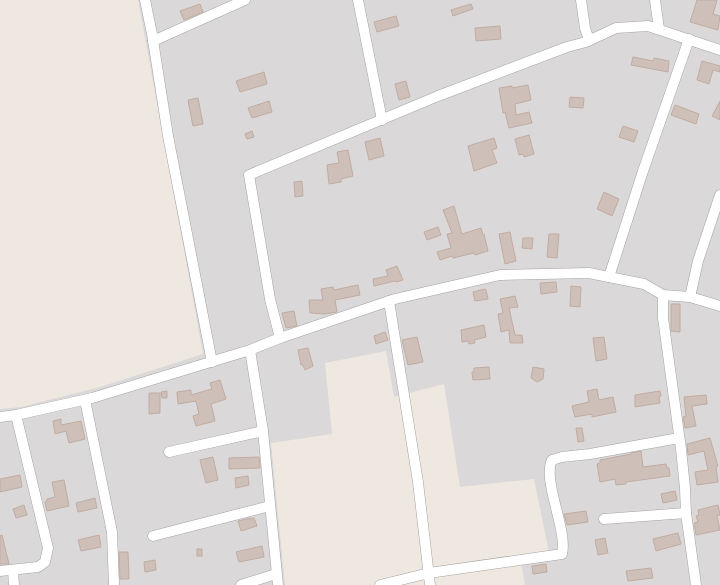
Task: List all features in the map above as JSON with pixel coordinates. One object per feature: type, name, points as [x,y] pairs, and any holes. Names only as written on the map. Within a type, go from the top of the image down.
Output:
[{"type":"street","points":[[145,0],[168,136],[212,362]]},
{"type":"street","points":[[153,41],[245,0]]},
{"type":"street","points":[[358,0],[382,120]]},
{"type":"street","points":[[581,0],[585,28],[589,40]]},
{"type":"street","points":[[654,0],[659,29]]},
{"type":"street","points":[[280,338],[270,299],[248,175],[438,96],[589,40],[616,28],[648,26],[720,50]]},
{"type":"street","points":[[609,276],[688,39]]},
{"type":"street","points":[[690,297],[698,261],[720,195]]},
{"type":"street","points":[[0,417],[85,400],[250,350],[280,338],[389,302],[500,274],[589,272],[644,284],[663,295],[690,297],[720,306]]},
{"type":"street","points":[[663,295],[662,318],[679,438],[685,488],[686,513],[696,585]]},
{"type":"street","points":[[389,302],[418,482],[430,585]]},
{"type":"street","points":[[250,350],[263,431],[278,585]]},
{"type":"street","points":[[85,400],[112,532],[114,585]]},
{"type":"street","points":[[0,571],[38,567],[45,562],[48,548],[16,415]]},
{"type":"street","points":[[169,452],[263,431]]},
{"type":"street","points":[[380,585],[429,573],[562,554],[561,534],[551,481],[550,465],[552,460],[562,457],[590,454],[679,438]]},
{"type":"street","points":[[154,536],[270,506]]},
{"type":"street","points":[[604,519],[686,513]]},
{"type":"street","points":[[13,570],[14,585]]},
{"type":"street","points":[[241,585],[276,574]]},
{"type":"shaded area","points":[[138,0],[720,0],[720,585],[525,585],[520,556],[549,552],[534,479],[460,487],[444,384],[394,397],[386,351],[325,363],[332,434],[271,443],[285,585],[0,585],[0,409],[21,407],[100,387],[203,354]]},
{"type":"building","points":[[697,0],[717,0],[713,14],[720,16],[718,30],[690,22]]},
{"type":"building","points":[[200,4],[203,12],[184,20],[180,11]]},
{"type":"building","points":[[471,4],[473,9],[453,16],[451,10]]},
{"type":"building","points":[[396,16],[399,26],[377,32],[374,22]]},
{"type":"building","points":[[500,26],[501,39],[476,41],[475,28]]},
{"type":"building","points":[[633,57],[653,61],[654,58],[669,61],[668,72],[631,65]]},
{"type":"building","points":[[702,61],[720,66],[720,72],[713,70],[709,84],[697,80]]},
{"type":"building","points":[[264,72],[267,84],[240,92],[236,81]]},
{"type":"building","points":[[406,81],[410,97],[399,100],[395,84]]},
{"type":"building","points":[[528,85],[531,100],[515,104],[516,115],[529,112],[532,123],[509,128],[505,112],[503,113],[499,88],[512,86],[512,88]]},
{"type":"building","points":[[570,97],[584,98],[583,108],[569,107]]},
{"type":"building","points":[[198,98],[203,124],[193,126],[188,100]]},
{"type":"building","points":[[269,101],[272,112],[252,118],[248,108]]},
{"type":"building","points":[[720,101],[720,120],[712,116]]},
{"type":"building","points":[[675,105],[699,114],[696,124],[671,115]]},
{"type":"building","points":[[623,126],[638,131],[634,142],[619,137]]},
{"type":"building","points":[[252,131],[254,137],[247,139],[245,134]]},
{"type":"building","points":[[529,135],[534,154],[524,157],[523,154],[519,155],[515,139]]},
{"type":"building","points":[[380,138],[384,156],[369,160],[365,142]]},
{"type":"building","points":[[494,138],[497,148],[492,150],[497,163],[474,171],[468,146]]},
{"type":"building","points":[[348,150],[353,176],[341,179],[341,182],[329,184],[327,165],[339,163],[337,152]]},
{"type":"building","points":[[302,181],[303,196],[295,197],[294,182]]},
{"type":"building","points":[[604,192],[619,199],[612,216],[597,209]]},
{"type":"building","points":[[454,206],[462,234],[481,228],[488,251],[475,255],[474,253],[453,258],[452,256],[440,260],[437,252],[451,248],[447,234],[452,233],[443,210]]},
{"type":"building","points":[[438,227],[441,235],[427,240],[424,232]]},
{"type":"building","points":[[510,232],[516,261],[505,264],[499,234]]},
{"type":"building","points":[[549,234],[559,234],[557,258],[547,257]]},
{"type":"building","points":[[523,238],[533,238],[532,249],[522,248]]},
{"type":"building","points":[[397,266],[403,280],[374,286],[373,279],[388,276],[386,270]]},
{"type":"building","points":[[556,282],[557,292],[541,294],[540,283]]},
{"type":"building","points":[[358,285],[360,295],[335,300],[337,312],[325,314],[310,313],[309,300],[323,300],[321,289],[333,287],[334,290]]},
{"type":"building","points":[[571,286],[581,287],[580,307],[570,306]]},
{"type":"building","points":[[485,289],[488,299],[475,301],[473,292]]},
{"type":"building","points":[[515,296],[518,307],[509,308],[515,335],[522,335],[523,343],[510,343],[509,330],[501,332],[498,314],[503,313],[500,299]]},
{"type":"building","points":[[671,304],[680,304],[680,332],[671,331]]},
{"type":"building","points":[[294,311],[297,326],[286,328],[282,313]]},
{"type":"building","points":[[484,325],[486,337],[474,340],[475,343],[469,344],[468,341],[462,342],[461,330]]},
{"type":"building","points":[[385,332],[388,340],[376,344],[374,336]]},
{"type":"building","points":[[417,337],[423,362],[408,365],[402,340]]},
{"type":"building","points":[[604,337],[607,359],[596,361],[593,338]]},
{"type":"building","points":[[308,348],[313,366],[305,370],[302,364],[301,365],[298,350]]},
{"type":"building","points":[[489,367],[490,379],[473,380],[472,372],[474,372],[474,368]]},
{"type":"building","points":[[533,367],[544,369],[543,379],[537,382],[531,378]]},
{"type":"building","points":[[220,380],[226,399],[211,404],[215,421],[196,426],[193,416],[199,414],[196,401],[178,404],[177,392],[191,390],[191,395],[212,389],[210,383]]},
{"type":"building","points":[[597,389],[599,400],[613,397],[616,412],[592,417],[592,414],[575,417],[572,406],[589,402],[587,391]]},
{"type":"building","points":[[167,391],[167,398],[162,398],[161,392]]},
{"type":"building","points":[[660,391],[660,403],[635,407],[635,395]]},
{"type":"building","points":[[149,393],[160,393],[160,413],[149,414]]},
{"type":"building","points":[[706,395],[707,404],[692,406],[696,426],[685,428],[683,417],[686,416],[684,397]]},
{"type":"building","points":[[61,419],[61,425],[81,421],[85,439],[69,443],[66,431],[55,434],[53,421]]},
{"type":"building","points":[[576,428],[582,428],[584,441],[578,442]]},
{"type":"building","points":[[710,438],[718,466],[716,466],[718,482],[697,485],[695,472],[708,470],[704,451],[688,455],[687,444]]},
{"type":"building","points":[[641,451],[643,467],[666,464],[667,468],[669,468],[670,476],[626,482],[626,484],[616,485],[615,479],[600,482],[597,464],[600,463],[600,460]]},
{"type":"building","points":[[213,457],[218,480],[206,483],[200,460]]},
{"type":"building","points":[[259,457],[260,468],[229,469],[229,458]]},
{"type":"building","points":[[20,475],[22,487],[0,492],[0,479]]},
{"type":"building","points":[[248,476],[249,485],[236,488],[235,478]]},
{"type":"building","points":[[64,480],[69,506],[47,511],[45,502],[47,499],[55,497],[52,482]]},
{"type":"building","points":[[675,491],[677,500],[663,503],[661,494]]},
{"type":"building","points":[[95,498],[97,508],[78,512],[76,503]]},
{"type":"building","points":[[24,505],[27,515],[16,518],[13,509]]},
{"type":"building","points":[[718,505],[720,515],[717,516],[720,530],[696,535],[694,523],[698,522],[696,516],[699,515],[698,510]]},
{"type":"building","points":[[586,511],[588,522],[567,525],[564,514]]},
{"type":"building","points":[[254,518],[257,526],[241,531],[238,521]]},
{"type":"building","points":[[678,533],[681,544],[656,551],[653,539]]},
{"type":"building","points":[[2,535],[9,564],[0,564],[0,536]]},
{"type":"building","points":[[99,535],[101,547],[81,551],[78,540]]},
{"type":"building","points":[[605,538],[608,553],[598,555],[595,540]]},
{"type":"building","points":[[262,546],[264,557],[239,562],[236,552]]},
{"type":"building","points":[[197,549],[202,549],[202,556],[197,556]]},
{"type":"building","points":[[119,552],[128,552],[129,579],[120,579]]},
{"type":"building","points":[[155,560],[156,570],[145,572],[144,562]]},
{"type":"building","points":[[546,564],[547,572],[533,574],[532,566]]},
{"type":"building","points":[[651,568],[653,578],[628,581],[626,571]]}]
